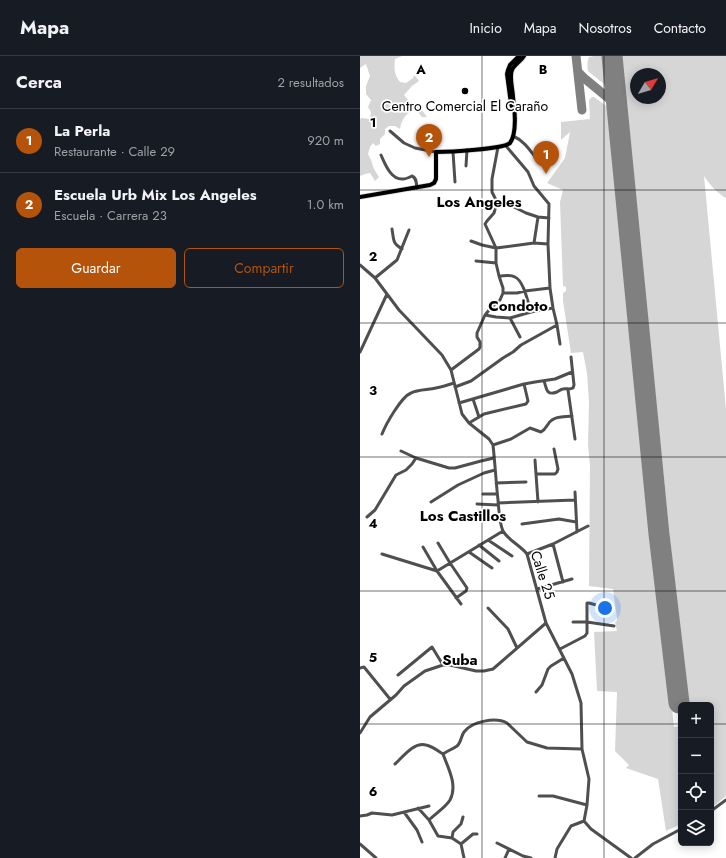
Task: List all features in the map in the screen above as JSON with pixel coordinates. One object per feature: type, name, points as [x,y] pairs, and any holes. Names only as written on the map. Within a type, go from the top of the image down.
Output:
[{"type":"main road","points":[[514,111],[511,104],[507,74],[510,66],[519,56]]},
{"type":"main road","points":[[360,197],[430,186],[434,184],[436,179],[436,152],[453,152],[498,147],[508,144],[513,136],[515,127],[511,75],[512,70],[524,56]]},
{"type":"street","points":[[390,131],[404,143],[416,148],[436,152]]},
{"type":"street","points":[[513,136],[524,142],[539,162]]},
{"type":"street","points":[[508,144],[528,172],[534,186],[548,202],[550,288],[553,308],[558,325],[560,344]]},
{"type":"street","points":[[451,370],[479,349],[480,342],[477,337],[477,333],[485,315],[500,300],[503,293],[496,264],[496,248],[485,224],[494,213],[497,202],[492,192],[492,179],[498,147]]},
{"type":"street","points":[[466,166],[467,150]]},
{"type":"street","points":[[453,152],[455,182]]},
{"type":"street","points":[[535,157],[542,152]]},
{"type":"street","points":[[380,155],[391,174],[397,178],[403,179],[414,176],[416,178],[417,188]]},
{"type":"street","points":[[497,202],[512,206],[538,217],[549,218]]},
{"type":"street","points":[[534,244],[538,217]]},
{"type":"street","points":[[392,230],[394,242],[402,249]]},
{"type":"street","points":[[375,278],[397,260],[409,230]]},
{"type":"street","points":[[472,241],[496,248],[548,244]]},
{"type":"street","points":[[476,261],[496,264]]},
{"type":"street","points":[[361,268],[375,278],[399,310],[442,355],[451,370],[462,414],[469,423],[489,439],[492,445],[494,458],[498,504],[503,531],[436,571],[382,554]]},
{"type":"street","points":[[499,276],[511,275],[518,279],[525,291],[531,312]]},
{"type":"street","points":[[503,293],[517,294],[525,291],[550,288]]},
{"type":"street","points":[[360,352],[387,294]]},
{"type":"street","points":[[485,315],[510,318],[553,308]]},
{"type":"street","points":[[510,318],[520,337]]},
{"type":"street","points":[[382,434],[386,424],[408,394],[414,391],[472,381],[521,345],[558,325]]},
{"type":"street","points":[[544,381],[549,393],[552,394],[564,389],[568,390],[573,388],[570,357]]},
{"type":"street","points":[[459,403],[524,384],[555,379],[572,372]]},
{"type":"street","points":[[469,423],[484,414],[526,404],[528,401],[524,384]]},
{"type":"street","points":[[568,390],[575,438]]},
{"type":"street","points":[[473,399],[479,417]]},
{"type":"street","points":[[492,445],[511,439],[530,428],[541,432],[545,430],[552,419],[572,416]]},
{"type":"street","points":[[536,474],[555,474],[557,472],[558,469],[554,449]]},
{"type":"street","points":[[401,451],[416,458],[449,468],[455,468],[494,458]]},
{"type":"street","points":[[367,517],[375,510],[396,474],[406,470],[416,458]]},
{"type":"street","points":[[535,460],[538,502]]},
{"type":"street","points":[[431,502],[458,484],[495,470]]},
{"type":"street","points":[[496,483],[526,482]]},
{"type":"street","points":[[575,492],[577,532]]},
{"type":"street","points":[[483,494],[497,494]]},
{"type":"street","points":[[477,504],[576,500]]},
{"type":"street","points":[[522,524],[559,519],[576,522]]},
{"type":"street","points":[[528,554],[588,526]]},
{"type":"street","name":"Calle 25","points":[[503,531],[528,554],[546,623],[572,674],[580,703],[582,749],[589,779],[584,821]]},
{"type":"street","points":[[488,540],[512,556]]},
{"type":"street","points":[[438,543],[467,588],[466,591],[456,598]]},
{"type":"street","points":[[552,544],[563,582]]},
{"type":"street","points":[[479,545],[499,560]]},
{"type":"street","points":[[423,547],[436,571],[460,604]]},
{"type":"street","points":[[469,552],[492,568]]},
{"type":"street","points":[[537,589],[572,579]]},
{"type":"street","points":[[560,650],[586,635],[588,603],[607,608]]},
{"type":"street","points":[[488,608],[508,629],[517,648]]},
{"type":"street","points":[[573,622],[587,622],[614,626]]},
{"type":"street","points":[[360,733],[370,717],[396,695],[404,686],[425,672],[443,665],[450,665],[476,671],[493,669],[546,623]]},
{"type":"street","points":[[398,675],[432,647],[443,665]]},
{"type":"street","points":[[536,692],[542,685],[548,669],[564,658]]},
{"type":"street","points":[[360,668],[364,666],[390,699]]},
{"type":"street","points":[[443,754],[459,744],[463,733],[472,725],[479,722],[495,721],[507,723],[527,742],[547,748],[582,749]]},
{"type":"street","points":[[395,764],[413,748],[421,745],[426,745],[443,754],[453,782],[453,790],[447,803],[429,820]]},
{"type":"street","points":[[539,796],[553,796],[587,804]]},
{"type":"street","points":[[712,810],[726,800]]},
{"type":"street","points":[[360,816],[372,813],[392,815],[429,806]]},
{"type":"street","points":[[418,808],[429,820],[438,836],[452,838],[460,844],[464,858]]},
{"type":"street","points":[[404,812],[417,830],[422,842]]},
{"type":"street","points":[[452,838],[453,832],[461,824],[463,817]]},
{"type":"street","points":[[555,858],[557,849],[571,826],[584,821],[591,829],[631,858]]},
{"type":"street","points":[[635,858],[653,844],[678,831]]},
{"type":"street","points":[[460,844],[473,834],[477,834]]},
{"type":"street","points":[[497,843],[524,856],[532,858]]},
{"type":"street","points":[[360,844],[376,858]]},
{"type":"street","points":[[505,858],[508,849]]},
{"type":"shaded area","points":[[360,56],[402,56],[395,59],[395,71],[400,82],[406,83],[413,78],[414,75],[419,81],[404,95],[409,101],[419,106],[427,117],[422,117],[417,111],[412,110],[404,118],[400,129],[395,126],[389,126],[385,129],[385,134],[380,139],[380,144],[376,146],[373,143],[368,154],[379,177],[375,181],[370,173],[360,176],[360,120],[361,118],[370,119],[371,112],[368,107],[371,100],[366,94],[366,86],[370,76],[366,64],[360,68]]},
{"type":"shaded area","points":[[602,56],[605,85],[588,71],[587,64],[589,57]]},
{"type":"shaded area","points":[[621,56],[726,56],[726,198],[719,194],[704,176],[726,409],[726,796],[714,806],[714,702],[687,702]]},
{"type":"shaded area","points":[[594,97],[609,108],[674,727],[678,726],[678,825],[666,831],[658,779],[626,768],[629,765],[615,751],[617,692],[597,691],[594,632],[617,631],[615,622],[617,618],[613,589],[589,586],[590,465],[588,445],[589,402],[587,373],[583,352],[571,353],[563,301],[563,293],[566,291],[566,287],[563,286],[560,202],[563,190],[547,183],[565,158],[570,132],[561,140],[561,122],[590,119],[589,100]]},
{"type":"taxiway","points":[[576,56],[582,110]]},
{"type":"taxiway","points":[[578,72],[613,102],[618,112]]},
{"type":"taxiway","points":[[605,95],[612,93],[616,87]]},
{"type":"runway","points":[[612,56],[659,534],[679,702]]},
{"type":"place","name":"Centro Comercial El Caraño","points":[[465,91]]},
{"type":"place","name":"Escuela Urb Mix Los Angeles","points":[[429,157]]},
{"type":"place","name":"La Perla","points":[[546,174]]},
{"type":"district","name":"Los Angeles","points":[[479,202]]},
{"type":"district","name":"Condoto","points":[[518,306]]},
{"type":"district","name":"Los Castillos","points":[[463,516]]},
{"type":"district","name":"Suba","points":[[460,660]]}]
